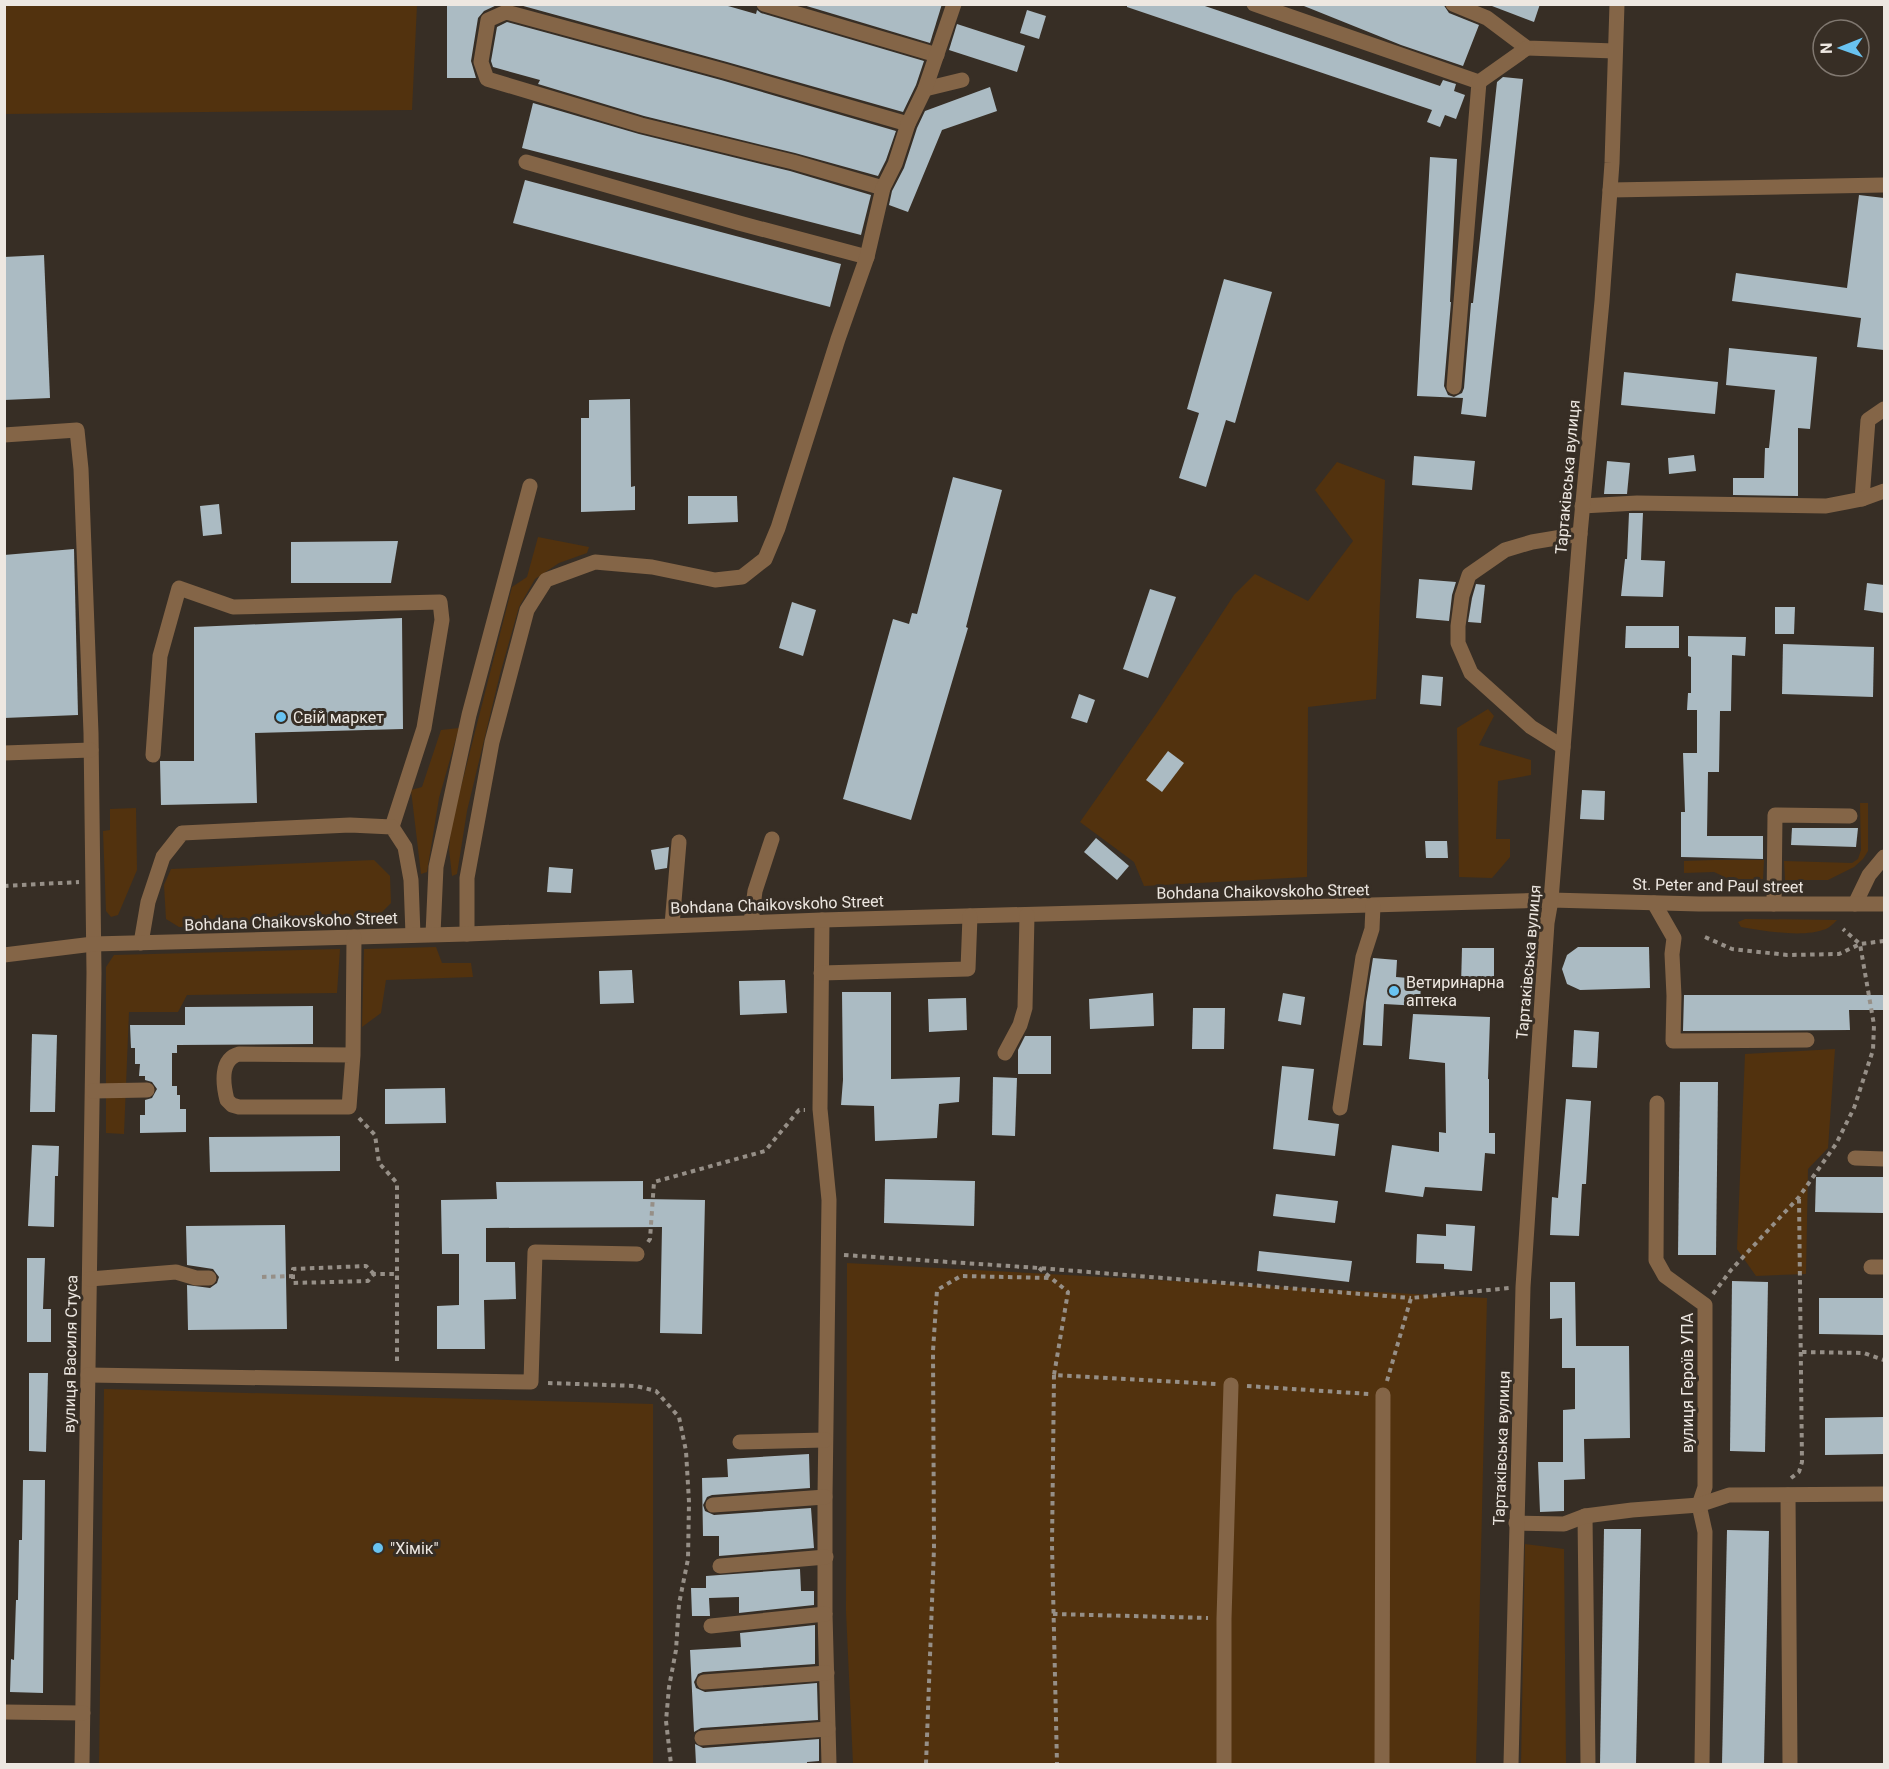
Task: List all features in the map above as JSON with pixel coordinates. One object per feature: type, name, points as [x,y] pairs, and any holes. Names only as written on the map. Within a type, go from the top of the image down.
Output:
[{"type":"street","points":[[764,4],[937,55]]},
{"type":"street","points":[[467,933],[467,878],[492,742],[527,610],[546,580],[595,562],[651,567],[715,580],[742,577],[765,559],[778,528],[838,339],[867,257],[883,188],[895,164],[908,124],[926,89],[954,4]]},
{"type":"street","points":[[1254,4],[1479,82]]},
{"type":"street","points":[[1453,4],[1487,18],[1527,48],[1615,51]]},
{"type":"street","name":"Тартаківська вулиця","points":[[1511,1764],[1523,1287],[1546,923],[1551,900],[1582,506],[1602,301],[1612,163],[1617,4]]},
{"type":"street","points":[[883,188],[793,162],[641,125],[487,79],[481,62],[488,20],[506,12],[908,124]]},
{"type":"street","points":[[1479,82],[1527,48]]},
{"type":"street","points":[[926,89],[962,80]]},
{"type":"street","points":[[1454,387],[1479,82]]},
{"type":"street","points":[[526,162],[867,257]]},
{"type":"street","points":[[1610,190],[1884,185]]},
{"type":"street","points":[[1862,499],[1868,420],[1884,409]]},
{"type":"street","name":"вулиця Василя Стуса","points":[[4,435],[77,430],[83,515],[92,750],[93,1091],[82,1764]]},
{"type":"street","points":[[433,934],[436,867],[469,715],[530,486]]},
{"type":"street","points":[[1582,506],[1637,503],[1826,506],[1862,499],[1884,491]]},
{"type":"street","points":[[1563,747],[1531,727],[1471,673],[1458,643],[1458,626],[1468,574],[1505,550],[1532,542],[1580,534]]},
{"type":"street","points":[[153,755],[160,656],[179,588],[233,607],[440,602],[442,620],[424,728],[392,827]]},
{"type":"street","points":[[4,753],[92,750]]},
{"type":"street","points":[[1774,904],[1775,815],[1850,816]]},
{"type":"street","points":[[141,943],[148,902],[163,857],[182,832],[350,825],[392,827]]},
{"type":"street","points":[[392,827],[405,847],[411,880],[413,935]]},
{"type":"street","points":[[751,922],[755,891],[772,839]]},
{"type":"street","points":[[672,926],[679,842]]},
{"type":"street","points":[[1855,904],[1869,875],[1884,857]]},
{"type":"street","name":"Bohdana Chaikovskoho Street","points":[[4,955],[93,944],[751,922],[1551,900]]},
{"type":"street","name":"St. Peter and Paul street","points":[[1551,900],[1884,904]]},
{"type":"street","points":[[1654,903],[1674,938],[1672,954],[1673,1041],[1807,1040]]},
{"type":"street","points":[[1340,1108],[1363,957],[1372,929],[1373,906]]},
{"type":"street","points":[[1005,1053],[1020,1025],[1025,1008],[1027,915]]},
{"type":"street","points":[[820,973],[968,969],[970,916]]},
{"type":"street","points":[[822,920],[820,1109],[829,1200],[825,1440],[825,1614],[829,1764]]},
{"type":"street","points":[[353,1055],[239,1054],[232,1056],[225,1068],[227,1100],[239,1107],[349,1107],[353,1055],[354,937]]},
{"type":"street","points":[[93,1091],[147,1090]]},
{"type":"street","name":"вулиця Героїв УПА","points":[[1657,1103],[1656,1260],[1665,1276],[1705,1305],[1705,1487],[1699,1505],[1705,1532],[1702,1764]]},
{"type":"street","points":[[1855,1158],[1884,1159]]},
{"type":"street","points":[[88,1375],[531,1382],[535,1252],[637,1254]]},
{"type":"street","points":[[90,1279],[176,1272],[196,1278],[208,1278]]},
{"type":"street","points":[[1224,1764],[1224,1619],[1231,1385]]},
{"type":"street","points":[[1382,1764],[1383,1395]]},
{"type":"street","points":[[740,1443],[825,1440]]},
{"type":"street","points":[[1516,1523],[1564,1524],[1585,1516],[1699,1505],[1729,1495],[1787,1488],[1884,1494]]},
{"type":"street","points":[[1787,1488],[1790,1764]]},
{"type":"street","points":[[713,1506],[825,1497]]},
{"type":"street","points":[[1585,1516],[1588,1764]]},
{"type":"street","points":[[720,1566],[826,1557]]},
{"type":"street","points":[[711,1626],[825,1614]]},
{"type":"street","points":[[704,1682],[827,1673]]},
{"type":"street","points":[[4,1712],[83,1713]]},
{"type":"street","points":[[702,1738],[828,1729]]},
{"type":"path","points":[[4,886],[92,882]]},
{"type":"path","points":[[1705,1305],[1731,1270],[1799,1197],[1836,1144],[1854,1108],[1873,1050],[1874,1025],[1860,944],[1843,929]]},
{"type":"path","points":[[1705,937],[1732,949],[1787,955],[1839,954],[1860,944],[1884,941]]},
{"type":"path","points":[[349,1107],[375,1135],[379,1164],[398,1183],[396,1380]]},
{"type":"path","points":[[637,1254],[650,1239],[654,1182],[765,1151],[799,1110],[820,1109]]},
{"type":"path","points":[[1787,1488],[1799,1472],[1802,1462],[1799,1197]]},
{"type":"path","points":[[828,1254],[1039,1268],[1412,1298],[1523,1287]]},
{"type":"path","points":[[374,1274],[368,1281],[293,1283],[293,1269],[366,1266],[374,1274],[397,1274]]},
{"type":"path","points":[[1039,1268],[1068,1292],[1053,1375],[1053,1614],[1057,1764]]},
{"type":"path","points":[[262,1277],[293,1276]]},
{"type":"path","points":[[926,1764],[934,1548],[933,1351],[937,1290],[961,1276],[1052,1278]]},
{"type":"path","points":[[1053,1375],[1383,1395],[1412,1298]]},
{"type":"path","points":[[1802,1352],[1864,1353],[1884,1360]]},
{"type":"path","points":[[531,1382],[636,1386],[656,1391],[679,1417],[687,1461],[688,1559],[680,1604],[666,1720],[670,1764]]},
{"type":"path","points":[[1053,1614],[1224,1619]]},
{"type":"shaded area","points":[[4,5],[417,5],[412,110],[5,114]]},
{"type":"shaded area","points":[[1337,462],[1385,480],[1376,699],[1308,707],[1307,877],[1144,886],[1134,862],[1080,822],[1158,711],[1234,595],[1255,574],[1308,601],[1353,541],[1315,490]]},
{"type":"shaded area","points":[[538,537],[589,547],[587,553],[559,563],[535,579],[519,607],[500,674],[467,811],[457,874],[452,876],[449,849],[451,826],[512,587],[527,577]]},
{"type":"shaded area","points":[[1488,709],[1494,716],[1479,745],[1531,760],[1531,775],[1498,781],[1496,839],[1510,839],[1510,857],[1492,878],[1459,877],[1457,728]]},
{"type":"shaded area","points":[[459,728],[439,798],[427,872],[421,874],[411,790],[422,787],[441,730]]},
{"type":"shaded area","points":[[1860,803],[1868,803],[1868,851],[1863,859],[1854,867],[1828,880],[1785,880],[1784,861],[1852,863],[1858,859],[1861,850]]},
{"type":"shaded area","points":[[136,808],[137,870],[118,915],[111,917],[106,911],[103,831],[110,830],[110,809]]},
{"type":"shaded area","points":[[374,860],[390,876],[391,903],[374,920],[179,927],[166,919],[164,885],[171,869]]},
{"type":"shaded area","points":[[1764,860],[1763,879],[1729,879],[1714,872],[1684,873],[1684,861]]},
{"type":"shaded area","points":[[1745,919],[1837,920],[1826,929],[1817,932],[1795,933],[1741,927],[1738,922]]},
{"type":"shaded area","points":[[436,947],[442,963],[471,963],[473,977],[386,980],[381,1013],[362,1027],[364,949]]},
{"type":"shaded area","points":[[340,949],[337,993],[187,995],[178,1012],[129,1012],[124,1134],[106,1133],[106,967],[114,955]]},
{"type":"shaded area","points":[[1835,1049],[1828,1148],[1808,1169],[1806,1274],[1756,1276],[1737,1249],[1745,1054]]},
{"type":"shaded area","points":[[847,1263],[1487,1298],[1476,1764],[853,1764],[846,1611]]},
{"type":"shaded area","name":"\"Хімік\"","points":[[104,1389],[653,1404],[653,1764],[99,1764]]},
{"type":"shaded area","points":[[1525,1544],[1564,1549],[1566,1764],[1521,1764]]},
{"type":"building","points":[[447,4],[499,4],[484,11],[478,18],[471,61],[476,78],[447,78]]},
{"type":"building","points":[[516,4],[721,4],[756,14],[757,10],[924,61],[903,112]]},
{"type":"building","points":[[800,4],[942,4],[930,43]]},
{"type":"building","points":[[1127,4],[1199,4],[1440,86],[1443,80],[1456,84],[1454,91],[1465,95],[1456,119],[1445,115],[1440,127],[1427,122],[1432,110],[1127,7]]},
{"type":"building","points":[[1299,4],[1443,4],[1449,13],[1479,25],[1463,66],[1401,45]]},
{"type":"building","points":[[1492,4],[1540,4],[1534,22],[1492,6]]},
{"type":"building","points":[[1027,10],[1046,16],[1039,39],[1020,33]]},
{"type":"building","points":[[507,22],[721,80],[896,131],[878,176],[644,116],[538,84],[540,80],[493,67],[491,61],[497,27]]},
{"type":"building","points":[[957,24],[1025,46],[1017,72],[949,50]]},
{"type":"building","points":[[1503,77],[1523,79],[1486,417],[1461,414],[1463,398],[1417,396],[1430,157],[1457,159],[1451,302],[1444,386],[1448,395],[1454,397],[1462,393],[1464,388],[1471,303],[1473,303],[1497,82]]},
{"type":"building","points":[[990,87],[997,111],[942,130],[908,212],[889,205],[892,191],[904,168],[925,111]]},
{"type":"building","points":[[533,103],[639,134],[790,171],[871,195],[861,235],[522,148]]},
{"type":"building","points":[[525,180],[841,264],[830,307],[513,223]]},
{"type":"building","points":[[1859,195],[1884,198],[1884,350],[1857,347],[1861,318],[1732,301],[1736,273],[1847,288]]},
{"type":"building","points":[[44,255],[50,398],[4,400],[4,257]]},
{"type":"building","points":[[1224,279],[1272,292],[1235,423],[1226,420],[1206,487],[1179,478],[1199,413],[1187,409]]},
{"type":"building","points":[[1729,348],[1817,357],[1810,429],[1798,428],[1798,496],[1733,495],[1733,478],[1764,478],[1765,448],[1769,448],[1775,390],[1726,385]]},
{"type":"building","points":[[1624,372],[1718,382],[1715,414],[1621,405]]},
{"type":"building","points":[[630,399],[631,487],[635,486],[635,510],[581,512],[581,418],[589,418],[589,400]]},
{"type":"building","points":[[1694,455],[1696,471],[1669,474],[1668,458]]},
{"type":"building","points":[[1414,456],[1475,461],[1472,490],[1412,485]]},
{"type":"building","points":[[1607,461],[1630,463],[1627,494],[1604,494]]},
{"type":"building","points":[[953,477],[1002,490],[966,627],[968,628],[911,820],[843,799],[893,619],[909,624],[912,613],[917,614]]},
{"type":"building","points":[[688,496],[737,496],[738,522],[688,524]]},
{"type":"building","points":[[219,504],[222,534],[203,536],[200,506]]},
{"type":"building","points":[[1629,513],[1643,513],[1641,560],[1665,561],[1663,597],[1621,596],[1625,559],[1627,559]]},
{"type":"building","points":[[398,541],[391,583],[291,583],[291,542]]},
{"type":"building","points":[[74,549],[78,715],[4,718],[4,555]]},
{"type":"building","points":[[1419,579],[1456,582],[1449,621],[1416,618]]},
{"type":"building","points":[[1867,583],[1884,585],[1884,613],[1864,610]]},
{"type":"building","points":[[1476,584],[1485,585],[1481,623],[1468,622]]},
{"type":"building","points":[[1150,589],[1176,597],[1148,678],[1123,669]]},
{"type":"building","points":[[792,602],[816,610],[803,656],[779,648]]},
{"type":"building","points":[[1775,607],[1795,607],[1794,634],[1775,634]]},
{"type":"building","points":[[402,618],[403,729],[255,733],[257,803],[161,805],[160,761],[194,761],[194,627]]},
{"type":"building","points":[[1626,626],[1679,626],[1679,648],[1625,648]]},
{"type":"building","points":[[1688,636],[1746,637],[1745,656],[1732,655],[1731,711],[1720,711],[1719,772],[1708,772],[1707,836],[1763,836],[1763,859],[1681,857],[1681,812],[1685,812],[1683,753],[1697,753],[1697,710],[1687,710],[1688,693],[1691,693],[1691,657],[1688,656]]},
{"type":"building","points":[[1783,644],[1874,647],[1873,697],[1782,694]]},
{"type":"building","points":[[1422,675],[1443,677],[1441,706],[1420,704]]},
{"type":"building","points":[[1079,694],[1095,700],[1087,723],[1071,718]]},
{"type":"building","points":[[1168,751],[1184,763],[1162,792],[1146,780]]},
{"type":"building","points":[[1582,790],[1605,791],[1604,820],[1580,819]]},
{"type":"building","points":[[1792,828],[1858,828],[1856,847],[1791,845]]},
{"type":"building","points":[[1096,838],[1129,866],[1117,880],[1084,852]]},
{"type":"building","points":[[1425,841],[1447,841],[1448,858],[1426,858]]},
{"type":"building","points":[[669,847],[667,868],[655,870],[651,850]]},
{"type":"building","points":[[549,867],[573,869],[571,893],[547,892]]},
{"type":"building","points":[[1578,947],[1649,947],[1650,988],[1580,990],[1567,984],[1562,969],[1567,955]]},
{"type":"building","points":[[1462,948],[1494,948],[1494,986],[1461,986]]},
{"type":"building","name":"Ветиринарна аптека","points":[[1373,958],[1397,960],[1396,977],[1421,979],[1420,1006],[1384,1004],[1382,1046],[1363,1045],[1366,1002]]},
{"type":"building","points":[[632,970],[634,1003],[600,1004],[599,971]]},
{"type":"building","points":[[785,980],[787,1013],[740,1015],[739,981]]},
{"type":"building","points":[[842,992],[891,992],[891,1079],[960,1077],[959,1102],[939,1104],[937,1138],[875,1141],[874,1106],[841,1105]]},
{"type":"building","points":[[1153,993],[1154,1026],[1090,1029],[1089,999]]},
{"type":"building","points":[[1283,993],[1305,997],[1301,1025],[1278,1021]]},
{"type":"building","points":[[1684,995],[1884,995],[1884,1010],[1849,1010],[1850,1030],[1683,1031]]},
{"type":"building","points":[[966,998],[967,1030],[929,1032],[928,999]]},
{"type":"building","points":[[313,1006],[313,1044],[177,1045],[177,1053],[172,1053],[172,1086],[177,1086],[177,1095],[180,1095],[180,1109],[186,1109],[186,1132],[140,1133],[140,1115],[145,1115],[145,1100],[152,1098],[157,1089],[152,1082],[145,1080],[145,1076],[139,1076],[140,1064],[135,1064],[135,1048],[131,1048],[130,1025],[185,1025],[185,1007]]},
{"type":"building","points":[[1193,1008],[1225,1008],[1224,1049],[1192,1049]]},
{"type":"building","points":[[1413,1014],[1490,1017],[1489,1133],[1495,1133],[1495,1154],[1485,1153],[1482,1191],[1425,1187],[1423,1197],[1385,1192],[1392,1145],[1439,1152],[1439,1132],[1446,1133],[1445,1063],[1409,1059]]},
{"type":"building","points":[[1574,1030],[1599,1032],[1597,1068],[1572,1067]]},
{"type":"building","points":[[32,1034],[57,1035],[55,1112],[30,1112]]},
{"type":"building","points":[[1025,1036],[1051,1036],[1051,1074],[1018,1074],[1018,1050]]},
{"type":"building","points":[[1282,1066],[1314,1069],[1308,1120],[1339,1124],[1335,1156],[1273,1149]]},
{"type":"building","points":[[993,1077],[1017,1078],[1015,1136],[992,1135]]},
{"type":"building","points":[[1680,1082],[1718,1082],[1716,1255],[1678,1255]]},
{"type":"building","points":[[445,1088],[446,1123],[385,1124],[385,1089]]},
{"type":"building","points":[[1566,1099],[1591,1101],[1586,1184],[1582,1184],[1579,1236],[1550,1235],[1552,1197],[1558,1198]]},
{"type":"building","points":[[340,1136],[340,1171],[210,1172],[209,1137]]},
{"type":"building","points":[[32,1145],[59,1146],[58,1176],[55,1176],[54,1227],[28,1226]]},
{"type":"building","points":[[1816,1177],[1884,1177],[1884,1213],[1815,1212]]},
{"type":"building","points":[[885,1179],[975,1181],[974,1226],[884,1223]]},
{"type":"building","points":[[643,1181],[643,1199],[705,1200],[702,1334],[660,1333],[662,1227],[486,1228],[486,1262],[515,1262],[516,1299],[484,1300],[485,1349],[437,1349],[437,1306],[459,1305],[459,1254],[442,1254],[441,1200],[497,1199],[496,1182]]},
{"type":"building","points":[[1276,1194],[1338,1201],[1335,1223],[1273,1216]]},
{"type":"building","points":[[1446,1224],[1475,1226],[1472,1271],[1444,1269],[1444,1264],[1416,1263],[1417,1234],[1446,1236]]},
{"type":"building","points":[[285,1225],[287,1329],[188,1330],[187,1285],[210,1288],[217,1283],[219,1277],[213,1269],[187,1265],[186,1226]]},
{"type":"building","points":[[1259,1251],[1352,1261],[1349,1282],[1257,1271]]},
{"type":"building","points":[[27,1258],[45,1258],[43,1309],[51,1309],[51,1342],[27,1342]]},
{"type":"building","points":[[1732,1281],[1768,1282],[1765,1452],[1730,1451]]},
{"type":"building","points":[[1550,1282],[1575,1282],[1576,1346],[1629,1346],[1630,1438],[1584,1439],[1585,1479],[1564,1480],[1564,1511],[1540,1512],[1538,1462],[1563,1462],[1563,1410],[1575,1409],[1575,1368],[1562,1368],[1562,1318],[1550,1319]]},
{"type":"building","points":[[1819,1298],[1884,1298],[1884,1335],[1819,1334]]},
{"type":"building","points":[[29,1373],[48,1373],[46,1452],[29,1451]]},
{"type":"building","points":[[1884,1417],[1884,1454],[1825,1455],[1825,1418]]},
{"type":"building","points":[[809,1454],[810,1488],[712,1495],[707,1497],[703,1505],[705,1511],[714,1515],[811,1508],[814,1548],[719,1556],[719,1536],[703,1536],[702,1478],[728,1477],[727,1459]]},
{"type":"building","points":[[23,1480],[45,1480],[43,1693],[10,1692],[11,1659],[14,1660],[16,1600],[18,1600],[19,1540],[22,1540]]},
{"type":"building","points":[[1604,1529],[1641,1529],[1636,1764],[1600,1764]]},
{"type":"building","points":[[1727,1530],[1769,1531],[1764,1764],[1722,1764]]},
{"type":"building","points":[[800,1569],[801,1591],[814,1591],[814,1605],[739,1613],[739,1597],[709,1598],[710,1616],[692,1616],[691,1588],[706,1588],[706,1576]]},
{"type":"building","points":[[815,1625],[815,1664],[703,1672],[698,1674],[694,1682],[696,1688],[705,1692],[817,1683],[818,1720],[701,1728],[694,1732],[690,1650],[741,1647],[740,1633]]},
{"type":"building","points":[[819,1739],[819,1761],[807,1762],[807,1764],[696,1764],[695,1744],[703,1748]]},
{"type":"place","name":"Свiй маркет","points":[[281,717]]},
{"type":"place","name":"Ветиринарна аптека","points":[[1394,991]]},
{"type":"place","name":"\"Хімік\"","points":[[378,1548]]}]
